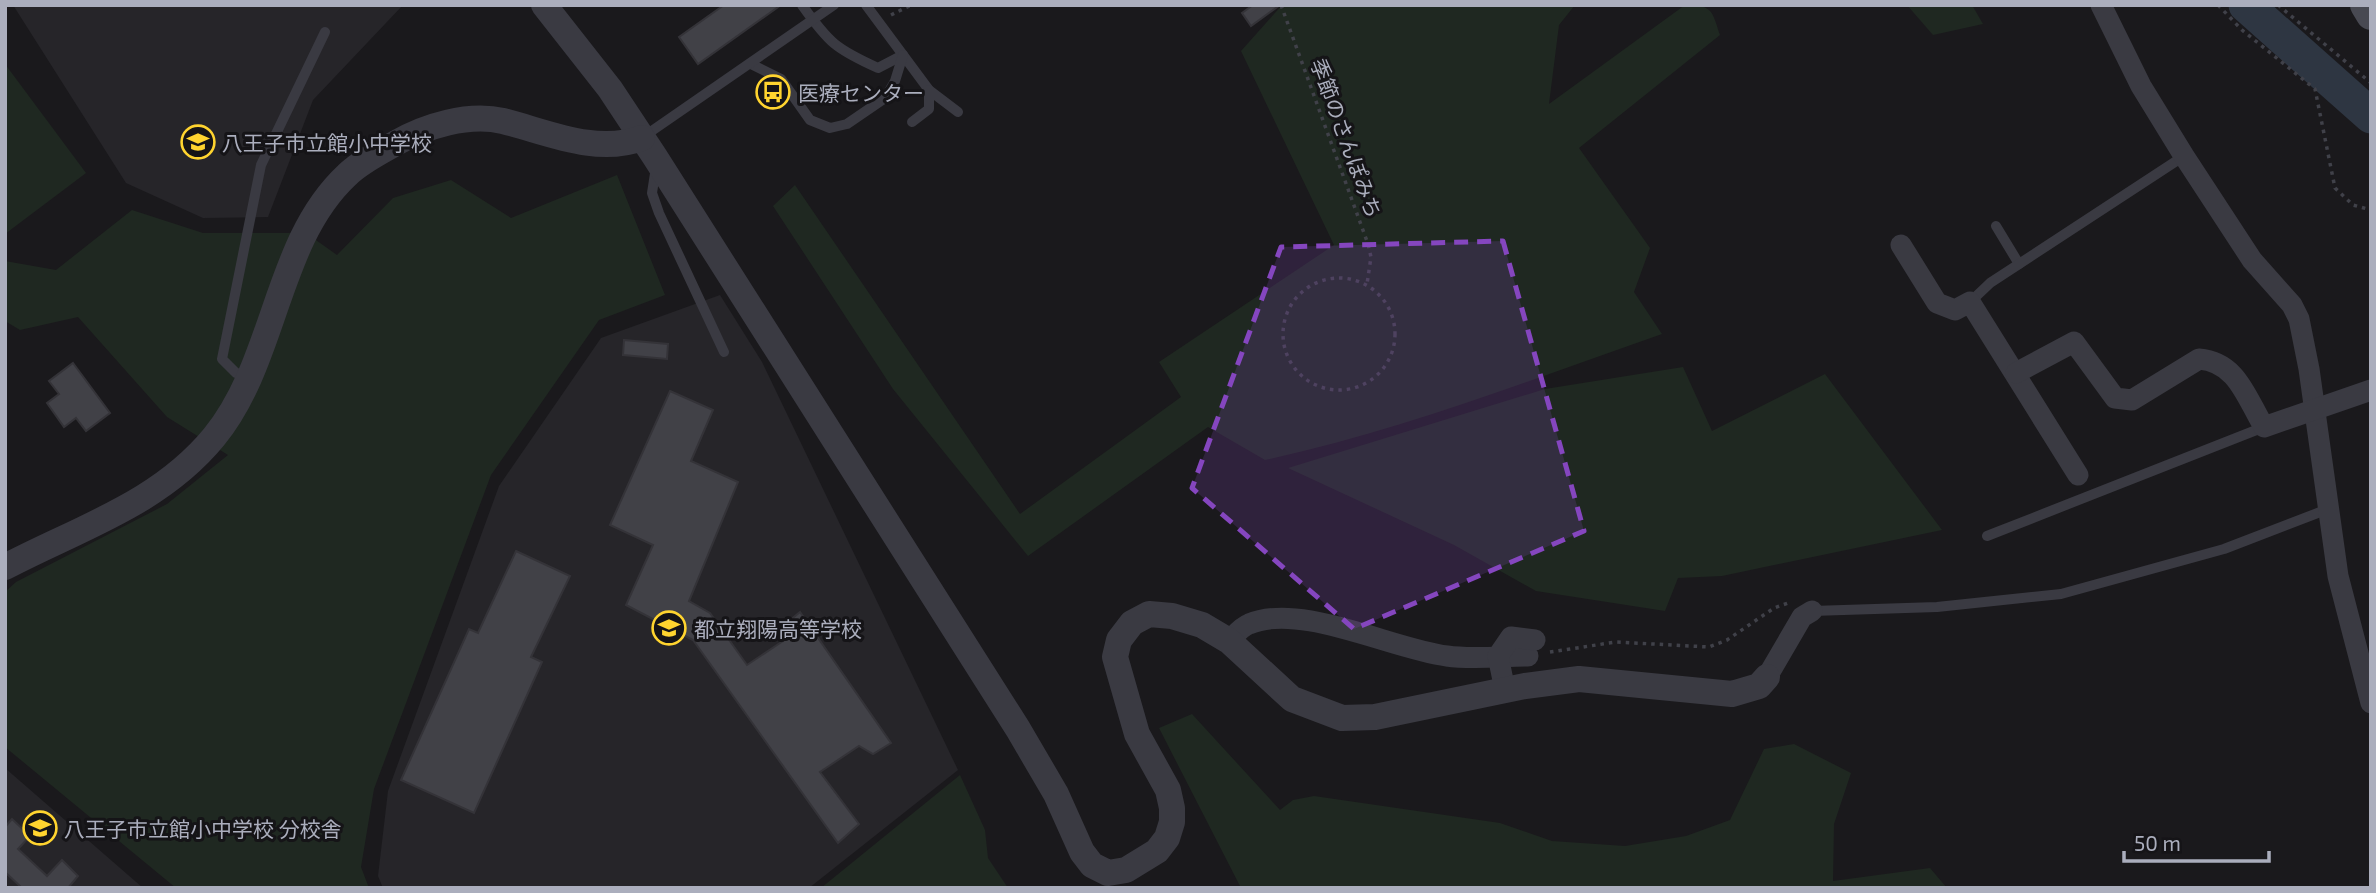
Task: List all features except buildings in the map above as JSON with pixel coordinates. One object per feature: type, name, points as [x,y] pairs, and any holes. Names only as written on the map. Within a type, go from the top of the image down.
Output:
[{"type":"main road","points":[[2365,5],[2371,15]]},
{"type":"street","points":[[544,5],[610,89],[1018,729],[1056,794],[1082,852],[1092,865],[1108,873],[1126,870],[1157,850],[1167,838],[1172,822],[1168,790],[1137,734],[1132,709],[1117,673],[1115,657],[1119,640],[1132,623],[1149,614],[1172,616],[1202,625],[1228,641],[1292,699],[1342,718],[1375,717],[1505,690],[1579,679],[1732,694],[1759,685],[1767,677],[1802,617],[1812,611]]},
{"type":"street","points":[[2101,5],[2141,86],[2184,156],[2252,260],[2292,306],[2302,331],[2338,576],[2371,703]]},
{"type":"street","points":[[5,567],[121,512],[165,485],[215,435],[253,376],[291,267],[315,218],[347,174],[397,143],[428,129],[463,120],[500,121],[543,135],[607,144],[642,138]]},
{"type":"street","points":[[1901,245],[1937,303],[1955,310],[1970,302],[2078,475]]},
{"type":"street","points":[[2016,373],[2074,342],[2115,398],[2123,401],[2132,400],[2199,359],[2210,360],[2229,367],[2264,427],[2371,390]]},
{"type":"street","points":[[1228,641],[1251,622],[1288,618],[1312,621],[1399,647],[1449,657],[1498,656],[1532,648]]},
{"type":"street","points":[[1498,656],[1505,690]]},
{"type":"lane","points":[[802,5],[828,41],[878,68],[903,55]]},
{"type":"lane","points":[[642,138],[834,5]]},
{"type":"lane","points":[[866,5],[929,90],[958,112]]},
{"type":"lane","points":[[253,376],[236,373],[222,359],[241,254],[261,164],[325,32]]},
{"type":"lane","points":[[751,64],[781,79],[810,120],[830,128],[847,124],[885,98],[895,81],[903,55]]},
{"type":"lane","points":[[912,122],[929,109],[929,90]]},
{"type":"lane","points":[[1970,302],[1990,283],[2184,156]]},
{"type":"lane","points":[[657,161],[652,193],[723,352]]},
{"type":"lane","points":[[1996,226],[2019,264]]},
{"type":"lane","points":[[1987,536],[2264,427]]},
{"type":"lane","points":[[1812,611],[1937,607],[2072,592],[2224,548],[2329,509]]},
{"type":"path","points":[[878,21],[911,5]]},
{"type":"path","name":"季節のさんぽみち","points":[[1281,5],[1368,244],[1371,257],[1367,284]]},
{"type":"path","points":[[2218,5],[2242,30],[2315,89],[2335,188],[2353,205],[2371,210]]},
{"type":"path","points":[[2278,5],[2371,83]]},
{"type":"path","points":[[1329,277],[1349,278],[1367,284],[1383,297],[1392,314],[1396,334],[1392,354],[1380,373],[1364,384],[1345,390],[1326,389],[1310,383],[1295,370],[1285,353],[1282,333],[1285,313],[1296,296],[1311,284],[1329,277]]},
{"type":"path","points":[[1532,648],[1616,642],[1709,647],[1727,640],[1782,604],[1792,602],[1812,611]]},
{"type":"highlighted area","points":[[1503,241],[1584,531],[1354,629],[1192,488],[1281,247]]},
{"type":"shaded area","name":"八王子市立館小中学校","points":[[13,5],[403,5],[313,100],[268,217],[203,218],[126,183]]},
{"type":"shaded area","points":[[1282,5],[1575,5],[1559,25],[1549,104],[1685,5],[1701,6],[1710,11],[1720,35],[1579,148],[1650,248],[1634,292],[1662,334],[1416,420],[1265,460],[1208,427],[1028,556],[893,389],[773,206],[795,185],[1020,514],[1181,397],[1159,362],[1334,245],[1241,51]]},
{"type":"shaded area","points":[[1907,5],[1972,5],[1983,24],[1933,35]]},
{"type":"shaded area","points":[[5,64],[86,173],[5,234]]},
{"type":"shaded area","points":[[617,175],[665,295],[599,320],[491,475],[374,789],[361,867],[369,888],[176,888],[5,747],[5,592],[16,582],[167,504],[228,455],[167,417],[78,317],[20,330],[5,321],[5,261],[56,270],[132,210],[203,233],[306,233],[337,255],[393,198],[451,180],[511,218]]},
{"type":"shaded area","name":"都立翔陽高等学校","points":[[720,295],[762,362],[958,770],[809,888],[383,888],[378,876],[388,791],[499,486],[601,338]]},
{"type":"shaded area","points":[[1683,367],[1712,431],[1825,374],[1942,530],[1722,576],[1678,578],[1665,611],[1536,591],[1454,545],[1288,468],[1545,389]]},
{"type":"shaded area","points":[[1192,714],[1280,810],[1293,800],[1314,796],[1500,823],[1552,841],[1625,846],[1686,836],[1730,820],[1764,749],[1794,744],[1851,773],[1834,824],[1833,881],[1930,868],[1947,888],[1241,888],[1159,728]]},
{"type":"shaded area","name":"八王子市立館小中学校 分校舎","points":[[5,768],[143,888],[5,888]]},
{"type":"shaded area","points":[[960,775],[985,830],[988,858],[1008,888],[821,888]]},
{"type":"waterway","points":[[2246,5],[2371,116]]},
{"type":"place","name":"医療センター","points":[[773,92]]},
{"type":"place","name":"八王子市立館小中学校","points":[[198,142]]},
{"type":"place","name":"都立翔陽高等学校","points":[[669,628]]},
{"type":"place","name":"八王子市立館小中学校 分校舎","points":[[40,828]]}]
